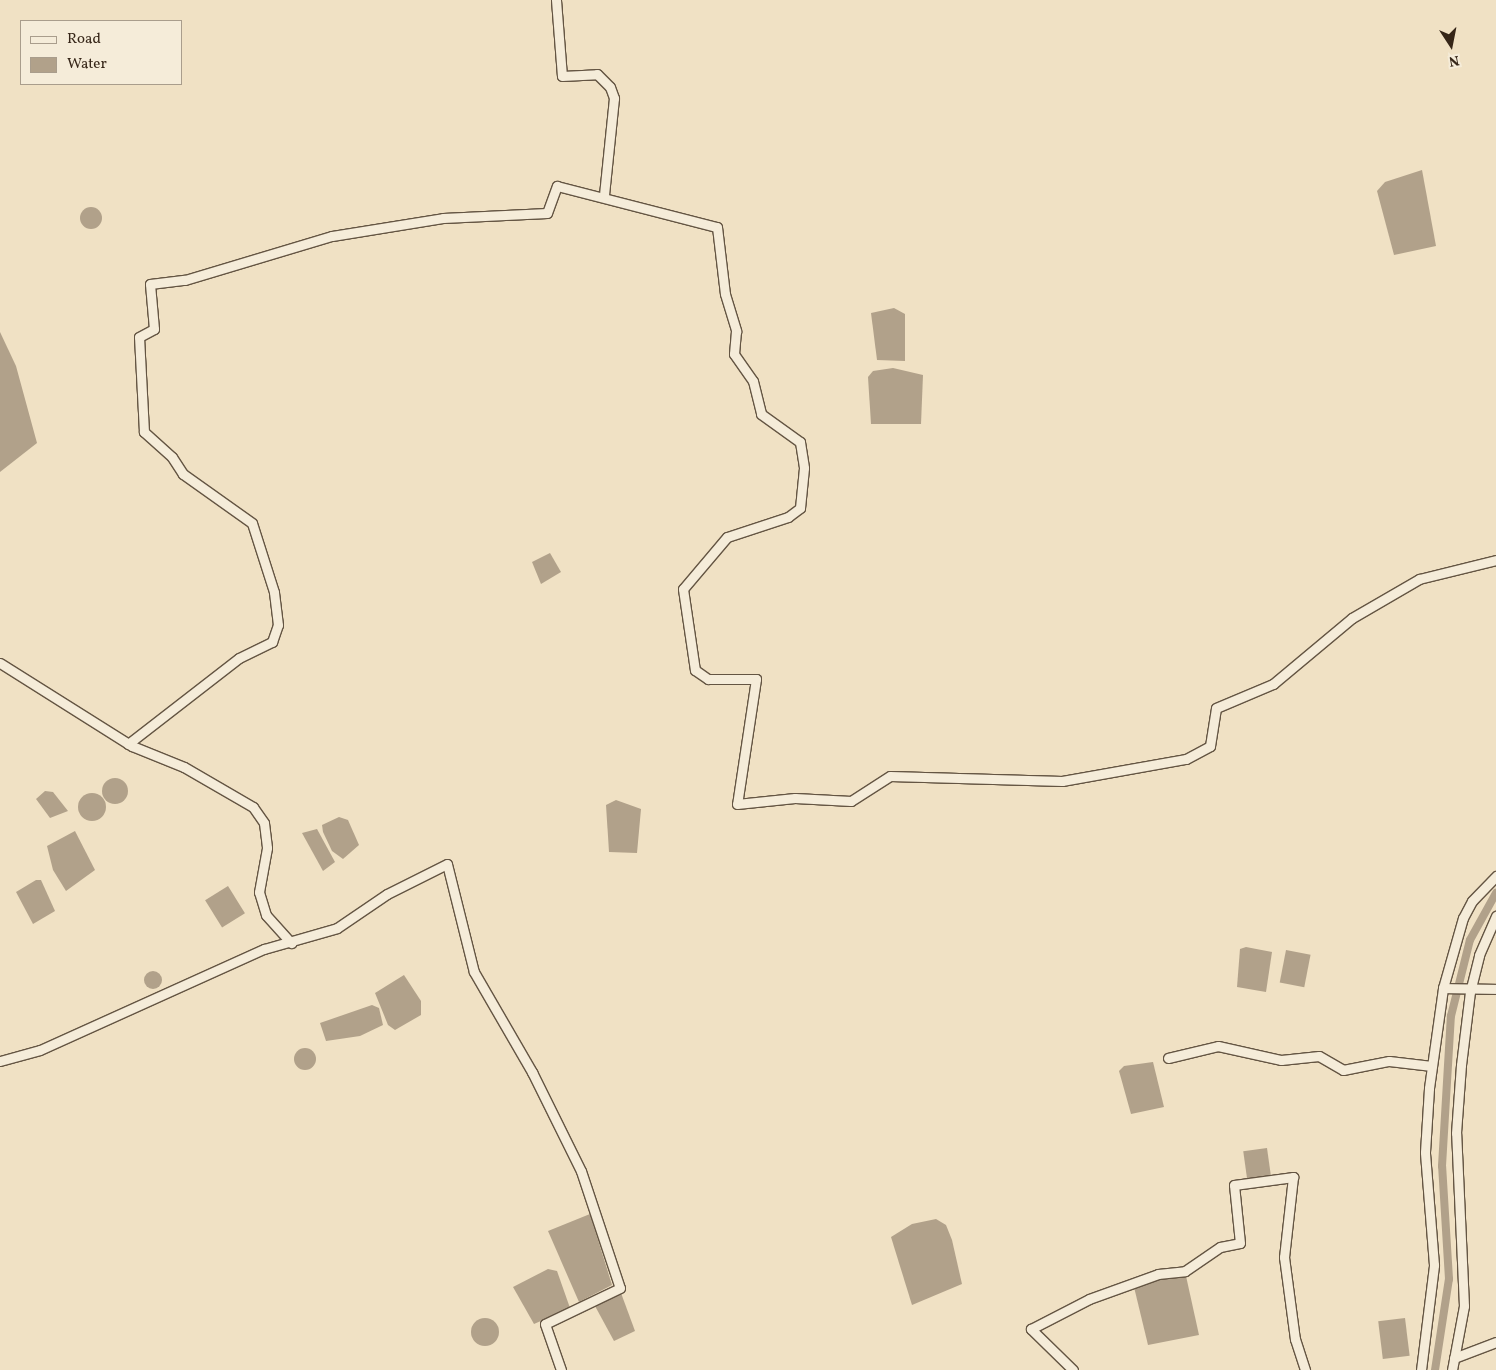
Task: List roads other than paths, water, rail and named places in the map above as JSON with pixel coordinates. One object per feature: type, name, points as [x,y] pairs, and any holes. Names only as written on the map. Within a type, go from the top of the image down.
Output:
[{"type":"street","points":[[556,0],[562,76],[597,74],[610,87],[614,98],[604,195]]},
{"type":"street","points":[[128,744],[239,658],[272,642],[278,625],[274,592],[252,523],[183,474],[172,456],[144,432],[139,337],[154,329],[150,284],[185,280],[332,236],[443,218],[547,213],[557,186],[604,195],[717,227],[725,294],[736,331],[734,354],[753,381],[761,414],[800,442],[804,468],[800,508],[788,517],[727,537],[683,589],[695,670],[708,679],[756,679],[737,804],[794,798],[851,801],[890,776],[1062,781],[1186,760],[1210,746],[1216,708],[1273,684],[1352,618],[1419,579],[1496,560]]},
{"type":"street","points":[[0,663],[128,744],[184,767],[253,807],[264,823],[266,848],[259,892],[266,915],[291,943]]},
{"type":"street","points":[[0,1061],[40,1050],[203,975],[336,928],[386,894],[448,864],[474,972],[532,1072],[581,1171],[620,1288],[545,1324],[561,1370]]},
{"type":"street","points":[[1421,1370],[1434,1265],[1425,1152],[1432,1066],[1443,988],[1463,918],[1472,901],[1496,876]]},
{"type":"street","points":[[1452,1370],[1464,1306],[1465,1268],[1456,1133],[1470,992],[1478,955],[1496,916]]},
{"type":"street","points":[[1443,988],[1470,992],[1496,989]]},
{"type":"street","points":[[1168,1058],[1218,1046],[1281,1060],[1319,1056],[1343,1070],[1389,1061],[1432,1066]]},
{"type":"street","points":[[1073,1370],[1031,1329],[1056,1313],[1158,1274],[1185,1271],[1220,1247],[1240,1243],[1234,1185],[1293,1177],[1284,1257],[1295,1339],[1306,1370]]},
{"type":"street","points":[[1454,1358],[1496,1342]]},
{"type":"water","points":[[1422,170],[1436,246],[1394,255],[1377,191],[1385,182]]},
{"type":"water","points":[[91,207],[99,210],[102,218],[99,226],[91,229],[83,226],[80,218],[83,210]]},
{"type":"water","points":[[894,308],[905,314],[905,361],[877,360],[871,313]]},
{"type":"water","points":[[0,332],[16,366],[37,443],[0,472]]},
{"type":"water","points":[[893,368],[923,375],[921,424],[871,424],[868,377],[873,371]]},
{"type":"water","points":[[550,553],[561,572],[541,584],[532,562]]},
{"type":"water","points":[[115,778],[124,782],[128,791],[124,800],[115,804],[106,800],[102,791],[106,782]]},
{"type":"water","points":[[45,791],[53,792],[68,811],[50,818],[36,799]]},
{"type":"water","points":[[92,793],[102,797],[106,807],[102,817],[92,821],[82,817],[78,807],[82,797]]},
{"type":"water","points":[[616,800],[641,809],[637,853],[609,852],[606,805]]},
{"type":"water","points":[[339,817],[348,820],[359,845],[343,859],[332,851],[323,832],[322,825]]},
{"type":"water","points":[[317,829],[335,862],[323,871],[302,833]]},
{"type":"water","points":[[75,831],[95,870],[66,891],[53,870],[47,846]]},
{"type":"water","points":[[36,880],[41,880],[55,911],[33,924],[16,892]]},
{"type":"water","points":[[228,886],[245,913],[222,927],[205,900]]},
{"type":"water","points":[[1246,947],[1272,952],[1266,992],[1237,987],[1240,949]]},
{"type":"water","points":[[1286,950],[1311,955],[1304,987],[1280,982]]},
{"type":"water","points":[[149,971],[157,971],[162,976],[160,987],[149,989],[144,984],[144,976]]},
{"type":"water","points":[[404,975],[421,1001],[421,1015],[395,1030],[388,1025],[375,993]]},
{"type":"water","points":[[372,1005],[379,1008],[383,1025],[360,1036],[326,1041],[320,1023]]},
{"type":"water","points":[[305,1048],[313,1051],[316,1059],[313,1067],[305,1070],[297,1067],[294,1059],[297,1051]]},
{"type":"water","points":[[1153,1062],[1164,1107],[1131,1114],[1119,1071],[1124,1066]]},
{"type":"water","points":[[1267,1148],[1271,1176],[1247,1179],[1243,1151]]},
{"type":"water","points":[[590,1214],[612,1285],[579,1302],[548,1231]]},
{"type":"water","points":[[936,1219],[946,1225],[952,1240],[962,1284],[912,1305],[891,1237],[912,1224]]},
{"type":"water","points":[[548,1269],[557,1271],[570,1308],[534,1324],[513,1287]]},
{"type":"water","points":[[1186,1276],[1199,1335],[1148,1345],[1134,1287],[1155,1278]]},
{"type":"water","points":[[621,1293],[635,1331],[614,1341],[595,1306]]},
{"type":"water","points":[[485,1318],[495,1322],[499,1332],[495,1342],[485,1346],[475,1342],[471,1332],[475,1322]]},
{"type":"water","points":[[1405,1318],[1410,1356],[1383,1359],[1378,1321]]},
{"type":"waterway","points":[[1435,1370],[1449,1279],[1442,1166],[1451,1016],[1470,940],[1496,893]]}]
